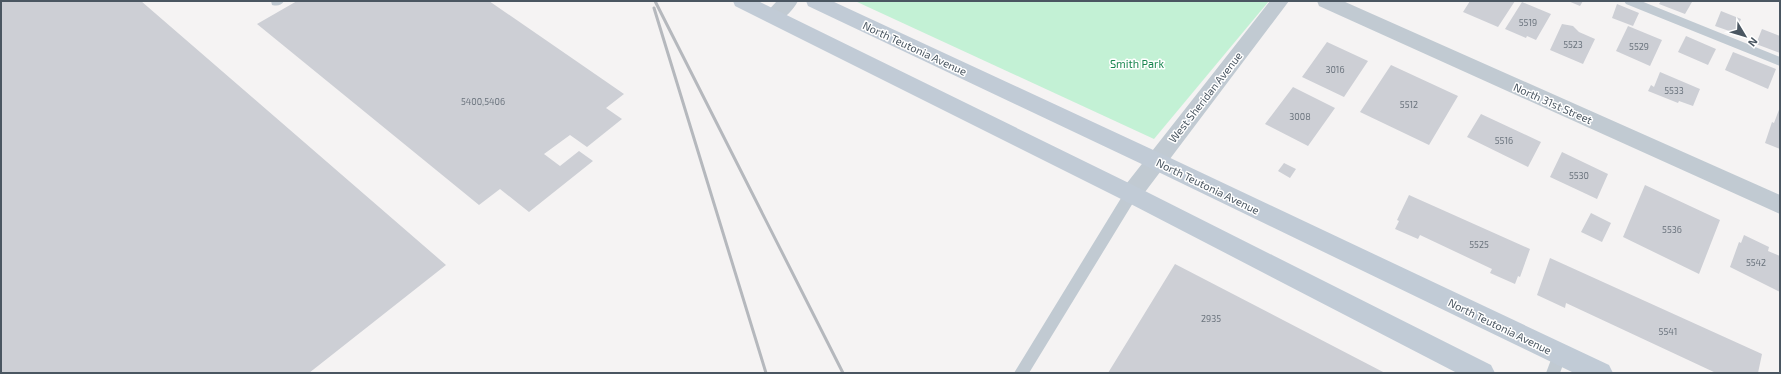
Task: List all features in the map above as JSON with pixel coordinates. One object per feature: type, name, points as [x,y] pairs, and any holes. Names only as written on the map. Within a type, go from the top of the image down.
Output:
[{"type":"main road","points":[[742,1],[1131,194],[1482,373]]},
{"type":"main road","name":"North Teutonia Avenue","points":[[815,1],[1156,161],[1556,363],[1600,373]]},
{"type":"street","points":[[773,16],[789,1]]},
{"type":"street","name":"West Sheridan Avenue","points":[[1131,194],[1280,1]]},
{"type":"street","name":"North 31st Street","points":[[1326,1],[1780,205]]},
{"type":"lane","points":[[1630,1],[1780,62]]},
{"type":"lane","points":[[1021,373],[1131,194]]},
{"type":"green space","name":"Smith Park","points":[[855,1],[1269,1],[1154,139]]},
{"type":"building","points":[[1,1],[141,1],[446,265],[309,373],[1,373]]},
{"type":"building","points":[[297,1],[489,1],[624,94],[606,108],[622,119],[587,147],[570,135],[544,154],[560,166],[579,151],[593,161],[529,212],[500,189],[479,205],[257,24]]},
{"type":"building","points":[[1470,1],[1515,1],[1498,27],[1463,12]]},
{"type":"building","points":[[1568,1],[1583,1],[1580,6]]},
{"type":"building","points":[[1661,1],[1692,2],[1685,14],[1659,4]]},
{"type":"building","points":[[1522,2],[1551,14],[1536,40],[1527,36],[1526,38],[1505,29]]},
{"type":"building","points":[[1617,4],[1639,13],[1633,26],[1612,18]]},
{"type":"building","points":[[1721,11],[1741,19],[1735,33],[1715,26]]},
{"type":"building","points":[[1562,24],[1573,26],[1579,32],[1595,39],[1583,64],[1550,50]]},
{"type":"building","points":[[1628,26],[1662,40],[1650,66],[1616,51]]},
{"type":"building","points":[[1762,29],[1780,36],[1780,53],[1756,44]]},
{"type":"building","points":[[1686,36],[1716,49],[1708,65],[1678,52]]},
{"type":"building","points":[[1327,42],[1368,61],[1344,97],[1302,77]]},
{"type":"building","points":[[1733,52],[1776,69],[1768,89],[1725,70]]},
{"type":"building","points":[[1391,65],[1458,96],[1429,145],[1360,112]]},
{"type":"building","points":[[1660,72],[1700,89],[1693,106],[1679,101],[1678,103],[1648,91],[1651,85],[1654,87]]},
{"type":"building","points":[[1293,87],[1335,108],[1308,146],[1265,124]]},
{"type":"building","points":[[1780,107],[1780,149],[1765,143],[1772,122],[1774,123]]},
{"type":"building","points":[[1481,114],[1541,142],[1528,167],[1467,137]]},
{"type":"building","points":[[1562,152],[1608,174],[1597,199],[1550,177]]},
{"type":"building","points":[[1284,163],[1296,169],[1290,178],[1278,171]]},
{"type":"building","points":[[1645,185],[1720,220],[1699,274],[1623,237]]},
{"type":"building","points":[[1409,195],[1530,249],[1520,277],[1518,276],[1515,284],[1490,273],[1492,269],[1420,235],[1418,239],[1395,229],[1399,221],[1397,220]]},
{"type":"building","points":[[1591,213],[1611,223],[1602,242],[1581,232]]},
{"type":"building","points":[[1744,235],[1769,247],[1768,251],[1780,256],[1780,292],[1730,267],[1739,242],[1741,243]]},
{"type":"building","points":[[1550,258],[1762,354],[1758,373],[1716,373],[1566,303],[1565,308],[1537,295]]},
{"type":"building","points":[[1175,264],[1385,373],[1108,373]]},
{"type":"railway","points":[[655,1],[843,373]]},
{"type":"railway","points":[[654,8],[766,373]]}]
